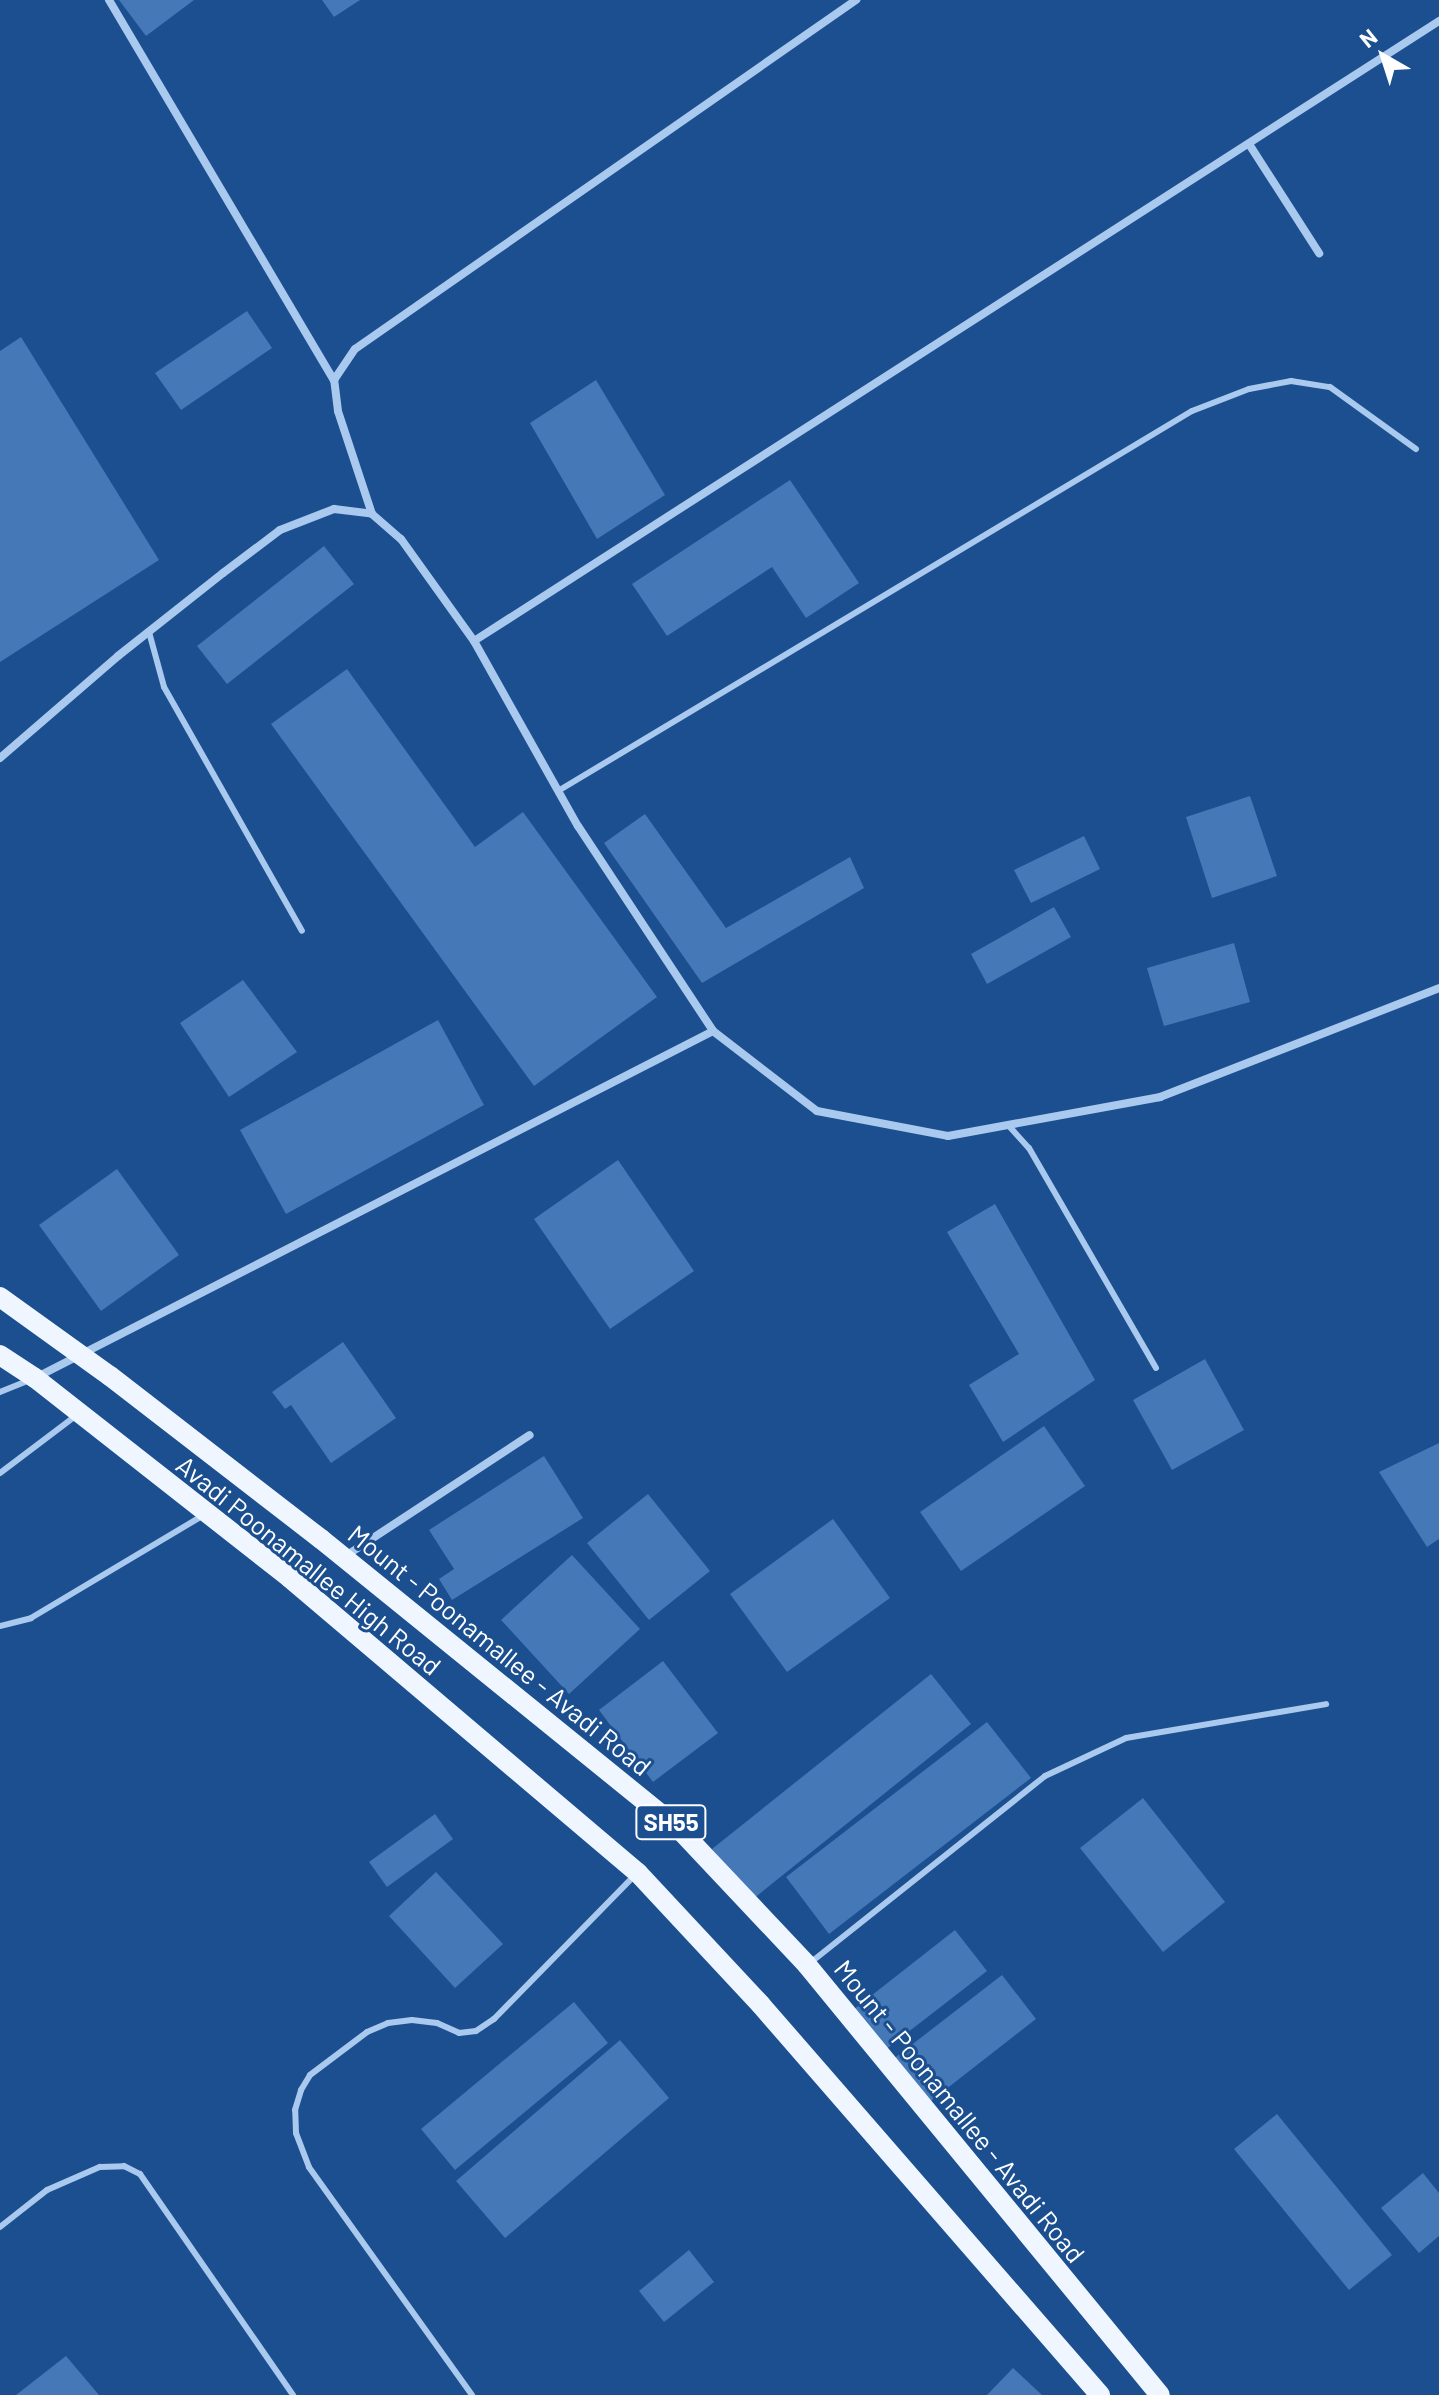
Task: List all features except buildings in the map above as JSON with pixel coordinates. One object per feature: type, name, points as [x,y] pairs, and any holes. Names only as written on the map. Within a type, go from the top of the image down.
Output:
[{"type":"main road","name":"Mount - Poonamallee - Avadi Road","points":[[0,1297],[81,1354],[343,1558],[680,1830],[807,1965],[1160,2395]]},
{"type":"main road","name":"Avadi Poonamallee High Road","points":[[0,1355],[35,1378],[290,1578],[638,1873]]},
{"type":"main road","name":"SH55","points":[[638,1873],[761,2005],[1100,2395]]},
{"type":"street","points":[[109,0],[334,380],[338,411],[372,514],[401,539],[474,641],[558,791],[713,1031],[817,1111],[948,1136],[1160,1097],[1439,988]]},
{"type":"street","points":[[334,380],[355,349],[856,0]]},
{"type":"street","points":[[474,641],[1439,21]]},
{"type":"street","points":[[1249,144],[1319,253]]},
{"type":"street","points":[[0,758],[149,632],[280,530],[334,509],[372,514]]},
{"type":"street","points":[[35,1378],[713,1031]]},
{"type":"street","points":[[343,1558],[530,1435]]},
{"type":"lane","points":[[558,791],[1192,411],[1249,389],[1291,381],[1330,387],[1416,449]]},
{"type":"lane","points":[[149,632],[164,687],[302,931]]},
{"type":"lane","points":[[1008,1125],[1029,1148],[1156,1368]]},
{"type":"lane","points":[[0,1392],[35,1378]]},
{"type":"lane","points":[[0,1473],[79,1414]]},
{"type":"lane","points":[[0,1626],[31,1618],[205,1514]]},
{"type":"lane","points":[[807,1965],[1045,1776],[1126,1738],[1326,1704]]},
{"type":"lane","points":[[472,2395],[309,2167],[296,2133],[295,2110],[301,2090],[310,2075],[367,2032],[388,2023],[412,2020],[437,2023],[459,2033],[476,2031],[494,2019],[638,1873]]},
{"type":"lane","points":[[0,2227],[47,2190],[100,2167],[124,2166],[140,2174],[293,2395]]}]
